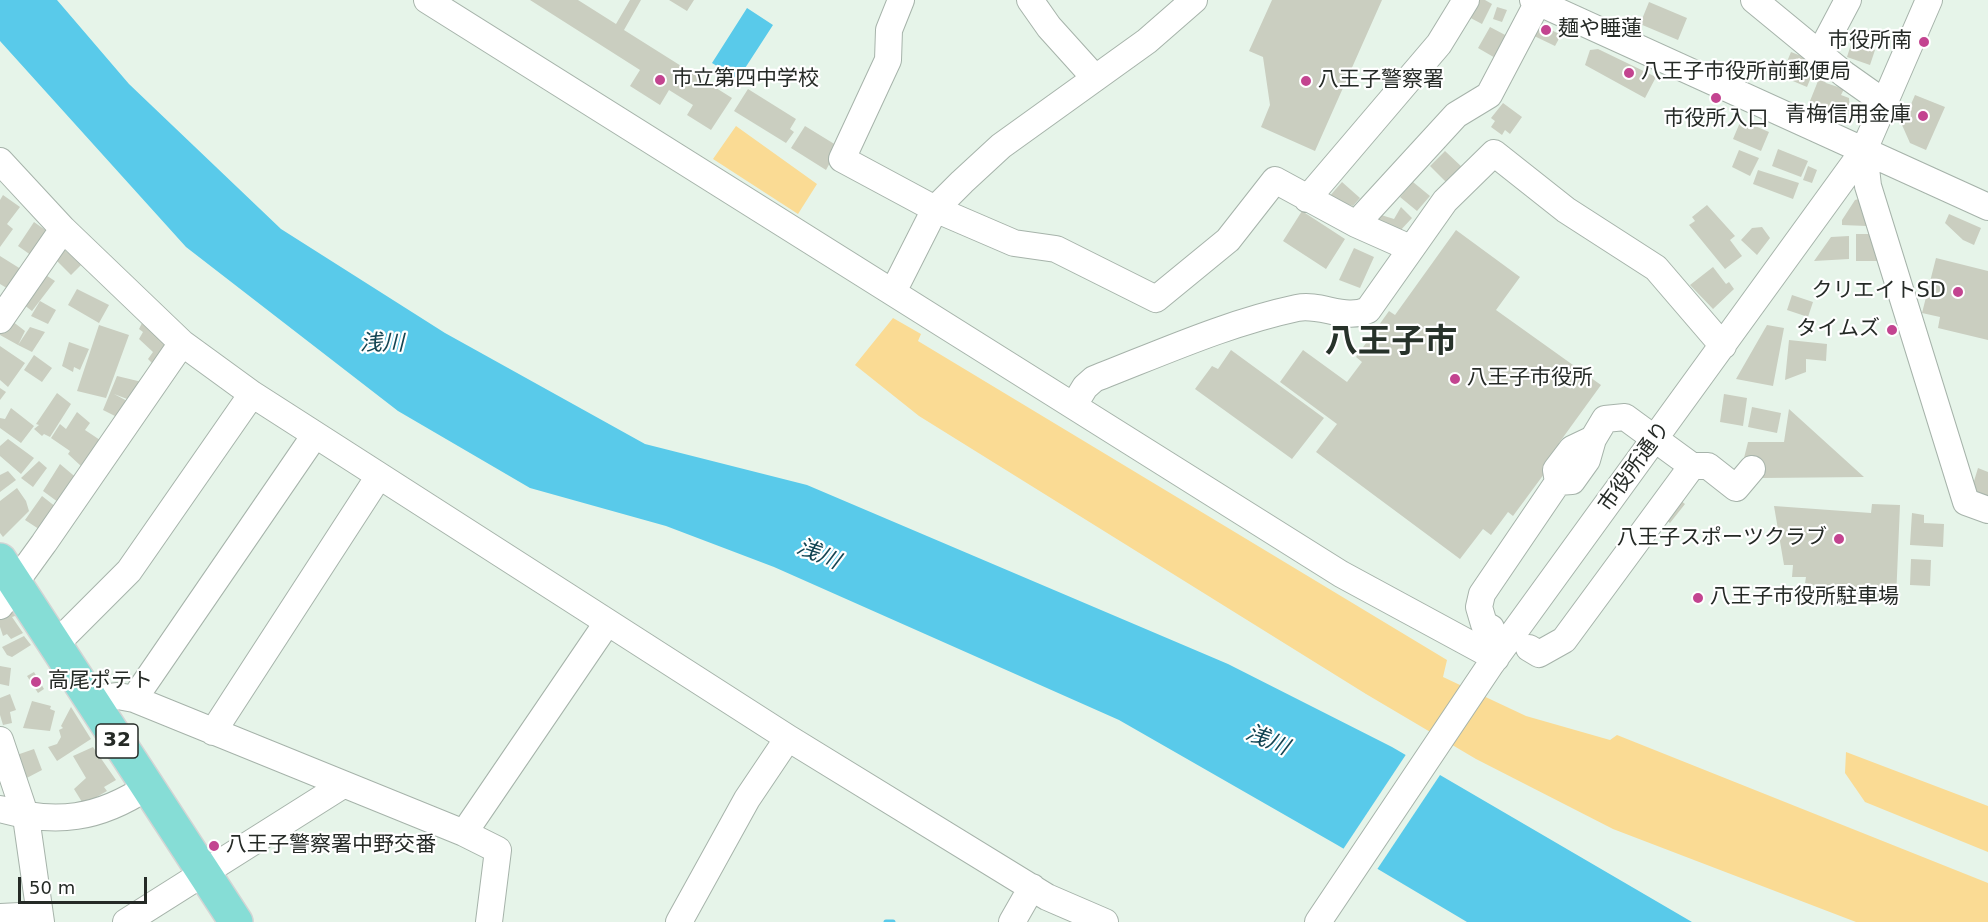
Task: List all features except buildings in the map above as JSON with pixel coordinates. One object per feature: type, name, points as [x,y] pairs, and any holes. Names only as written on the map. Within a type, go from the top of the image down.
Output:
[{"type":"main road","name":"32","points":[[7,583],[56,644],[236,922]]},
{"type":"street","points":[[427,0],[1341,574],[1493,661]]},
{"type":"street","points":[[901,0],[889,30],[888,60],[842,159],[935,209],[1014,243],[1056,249],[1156,299],[1228,240],[1275,180],[1356,224],[1410,248]]},
{"type":"street","points":[[1030,0],[1049,27],[1095,78]]},
{"type":"street","points":[[1307,198],[1439,44],[1466,0]]},
{"type":"street","points":[[1755,0],[1772,17],[1820,53],[1844,75],[1885,103]]},
{"type":"street","points":[[1820,53],[1848,0]]},
{"type":"street","name":"市役所通り","points":[[1318,922],[1493,661],[1864,150],[1929,0]]},
{"type":"street","points":[[1356,224],[1456,115],[1489,95],[1535,1],[1988,207]]},
{"type":"street","points":[[892,292],[935,209],[1001,146],[1095,78],[1179,4]]},
{"type":"street","points":[[1864,150],[1868,186],[1955,485],[1966,502],[1988,510]]},
{"type":"street","points":[[1074,405],[1085,387],[1094,380],[1240,324],[1300,308],[1357,315],[1368,310],[1445,201],[1494,153],[1566,210],[1656,268],[1722,346]]},
{"type":"street","points":[[0,161],[63,229],[182,343],[252,394],[788,738],[1032,887],[1106,922]]},
{"type":"street","points":[[0,320],[63,229]]},
{"type":"street","points":[[7,583],[23,572],[182,343]]},
{"type":"street","points":[[56,644],[129,571],[252,394]]},
{"type":"street","points":[[1491,628],[1484,624],[1479,607],[1482,594],[1558,482],[1572,481],[1587,460],[1593,439],[1605,419],[1625,417],[1692,466],[1708,466],[1736,488],[1752,469]]},
{"type":"street","points":[[134,699],[315,435]]},
{"type":"street","points":[[1529,648],[1539,654],[1564,640],[1605,584],[1636,553],[1692,466]]},
{"type":"street","points":[[213,732],[379,476]]},
{"type":"street","points":[[464,833],[607,623]]},
{"type":"street","points":[[91,699],[118,696],[134,699],[464,833],[498,850],[489,922]]},
{"type":"street","points":[[679,922],[747,799],[788,738]]},
{"type":"street","points":[[0,740],[26,817],[41,918],[0,917]]},
{"type":"street","points":[[126,922],[205,874],[343,784]]},
{"type":"street","points":[[0,809],[26,817],[75,816],[112,808],[147,787]]},
{"type":"street","points":[[1012,922],[1032,887]]},
{"type":"shaded area","points":[[736,126],[817,184],[798,214],[713,159]]},
{"type":"shaded area","points":[[893,318],[921,334],[918,341],[1447,660],[1443,677],[1526,716],[1610,740],[1617,735],[1988,883],[1988,922],[1856,922],[1613,829],[1476,759],[1366,694],[919,416],[855,365]]},
{"type":"shaded area","points":[[1846,752],[1988,806],[1988,852],[1865,802],[1845,773]]},
{"type":"water","name":"浅川","points":[[0,0],[57,0],[129,84],[281,229],[445,333],[645,444],[807,485],[1228,664],[1392,747],[1692,922],[1467,922],[1119,720],[774,567],[666,526],[530,488],[398,411],[186,247],[0,41]]},
{"type":"water","points":[[747,8],[773,25],[738,79],[712,63]]},
{"type":"pier","points":[[1407,753],[1442,772],[1376,871],[1342,851]]},
{"type":"waterway","points":[[886,922],[893,922]]},
{"type":"place","name":"麺や睡蓮","points":[[1546,30]]},
{"type":"place","name":"市役所南","points":[[1924,42]]},
{"type":"place","name":"八王子市役所前郵便局","points":[[1629,73]]},
{"type":"place","name":"市立第四中学校","points":[[660,80]]},
{"type":"place","name":"八王子警察署","points":[[1306,81]]},
{"type":"place","name":"市役所入口","points":[[1716,98]]},
{"type":"place","name":"青梅信用金庫","points":[[1923,116]]},
{"type":"place","name":"クリエイトSD","points":[[1958,292]]},
{"type":"place","name":"タイムズ","points":[[1892,330]]},
{"type":"place","name":"八王子市役所","points":[[1455,379]]},
{"type":"place","name":"八王子スポーツクラブ","points":[[1839,539]]},
{"type":"place","name":"八王子市役所駐車場","points":[[1698,598]]},
{"type":"place","name":"高尾ポテト","points":[[36,682]]},
{"type":"place","name":"八王子警察署中野交番","points":[[214,846]]},
{"type":"district","name":"八王子市","points":[[1391,343]]}]
